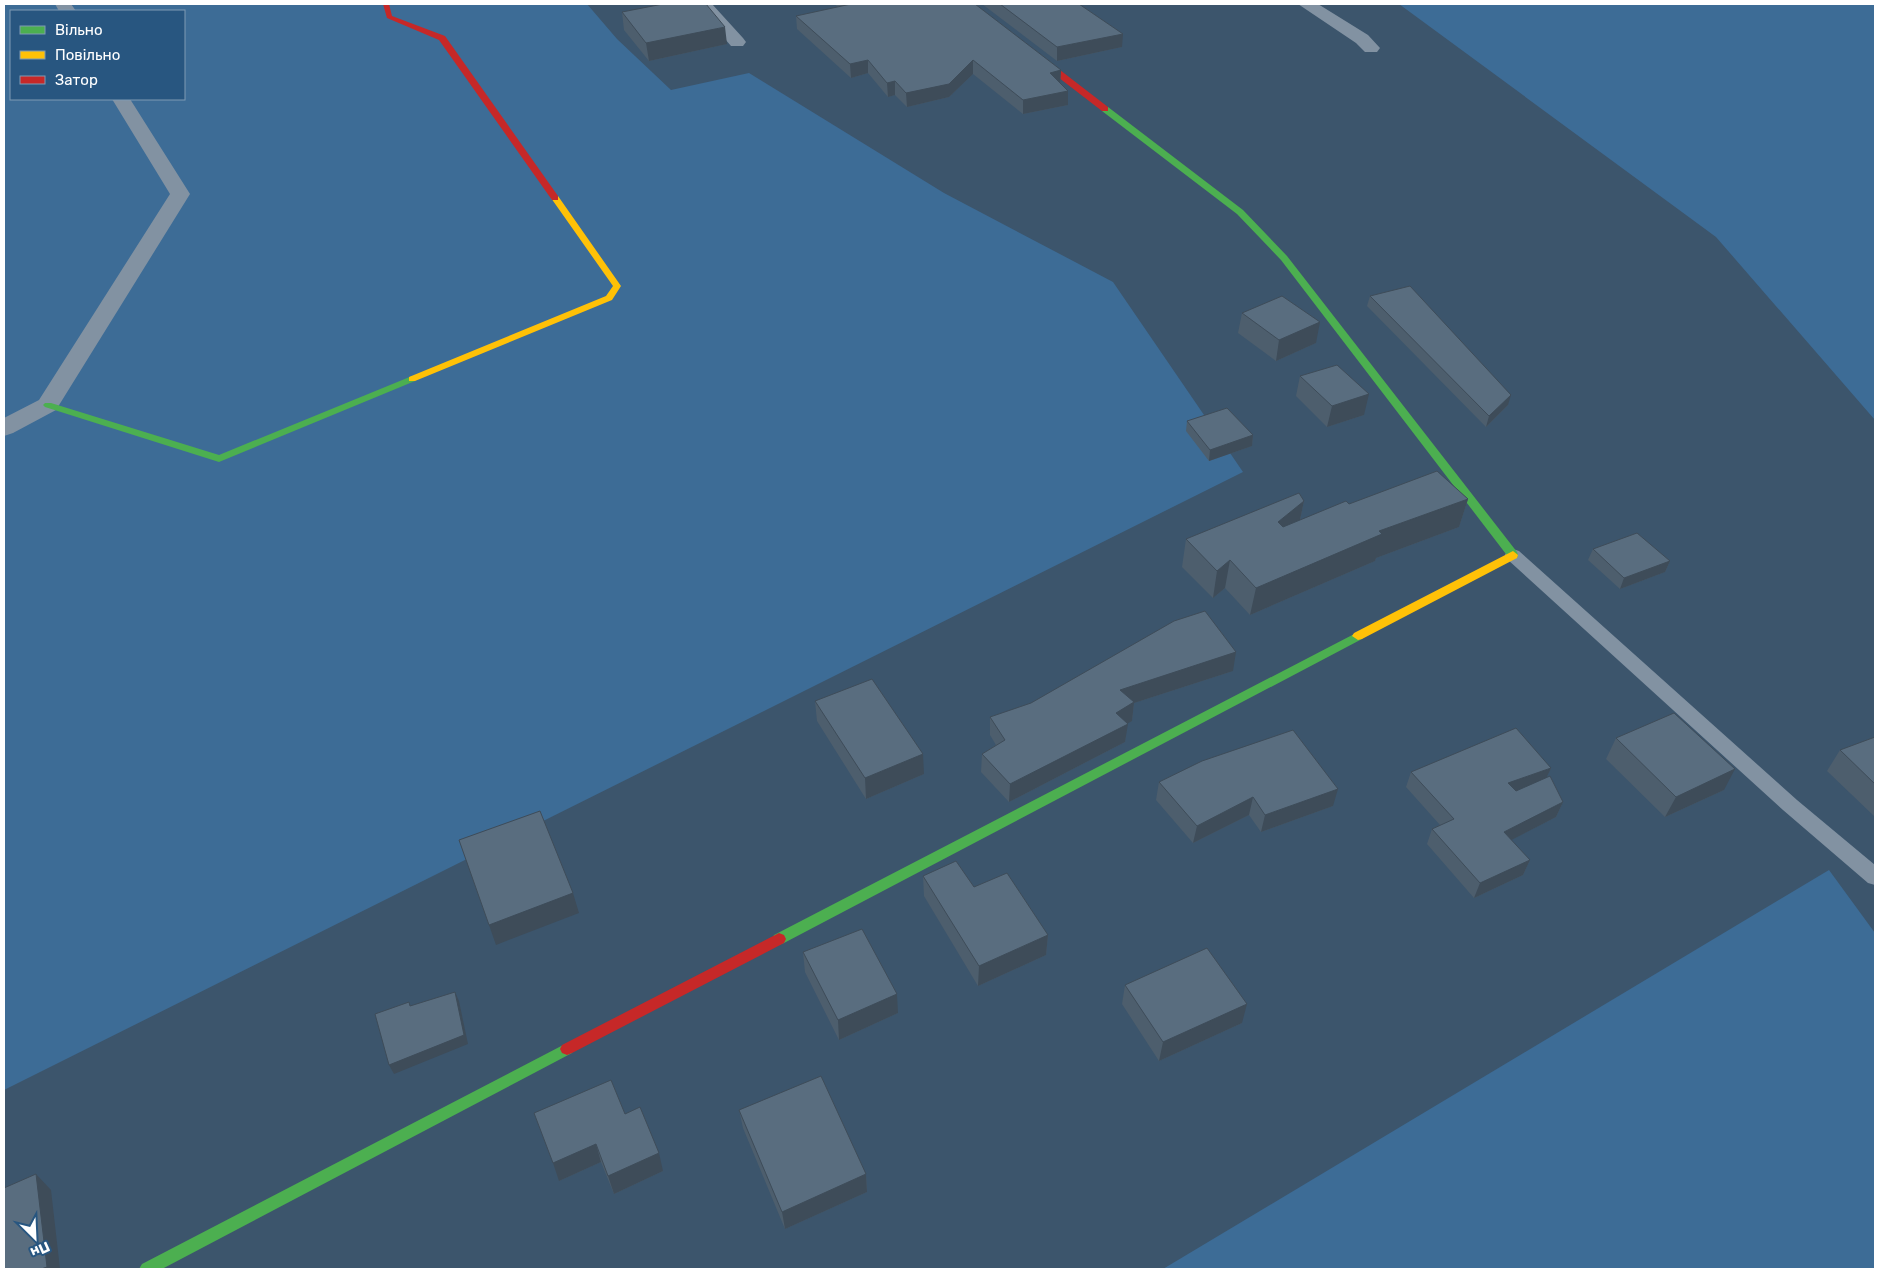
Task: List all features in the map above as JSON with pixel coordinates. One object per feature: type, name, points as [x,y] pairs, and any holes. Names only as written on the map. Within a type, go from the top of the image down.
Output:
[{"type":"street","points":[[48,405],[219,459],[609,298],[617,286],[442,38],[390,17],[386,4]]},
{"type":"street","points":[[703,4],[737,42]]},
{"type":"street","points":[[1306,4],[1362,39],[1371,48]]},
{"type":"street","points":[[147,1269],[1513,555],[1284,258],[1240,212],[1018,42]]},
{"type":"street","points":[[4,428],[48,405],[180,194],[122,100]]},
{"type":"lane","points":[[1513,555],[1790,805],[1875,877]]},
{"type":"shaded area","points":[[4,4],[587,4],[617,39],[671,90],[749,73],[944,193],[1113,282],[1243,472],[4,1090]]},
{"type":"shaded area","points":[[1399,4],[1875,4],[1875,420],[1716,237]]},
{"type":"shaded area","points":[[1829,870],[1875,933],[1875,1269],[1163,1269]]},
{"type":"building","points":[[663,4],[706,4],[725,27],[646,43],[622,12]]},
{"type":"building","points":[[851,4],[975,4],[1061,70],[1050,73],[1068,91],[1023,100],[973,60],[949,84],[906,93],[895,81],[887,83],[868,60],[850,64],[796,16]]},
{"type":"building","points":[[1000,4],[1079,4],[1123,34],[1057,47]]},
{"type":"building","points":[[1410,286],[1511,395],[1489,416],[1370,296]]},
{"type":"building","points":[[1282,296],[1320,322],[1279,340],[1242,313]]},
{"type":"building","points":[[1337,365],[1369,394],[1332,406],[1300,376]]},
{"type":"building","points":[[1227,408],[1253,435],[1210,450],[1187,421]]},
{"type":"building","points":[[1437,471],[1468,499],[1379,531],[1382,534],[1256,588],[1230,560],[1217,571],[1186,539],[1299,493],[1304,501],[1278,522],[1283,527],[1346,501],[1349,504]]},
{"type":"building","points":[[1637,533],[1670,561],[1624,578],[1593,549]]},
{"type":"building","points":[[1205,611],[1236,652],[1120,690],[1134,702],[1116,713],[1128,724],[1010,784],[982,754],[1005,740],[990,717],[1031,703],[1174,621]]},
{"type":"building","points":[[872,679],[923,754],[865,778],[815,701]]},
{"type":"building","points":[[1674,713],[1735,769],[1676,797],[1616,738]]},
{"type":"building","points":[[1516,728],[1551,768],[1508,783],[1516,791],[1550,776],[1563,802],[1504,832],[1530,860],[1480,883],[1432,829],[1454,819],[1411,772]]},
{"type":"building","points":[[1293,730],[1338,789],[1265,815],[1253,797],[1197,826],[1159,782],[1202,761]]},
{"type":"building","points":[[1875,737],[1875,784],[1840,750]]},
{"type":"building","points":[[540,811],[573,893],[489,925],[459,840]]},
{"type":"building","points":[[956,861],[974,887],[1007,873],[1048,935],[979,966],[923,876]]},
{"type":"building","points":[[862,929],[897,994],[838,1020],[803,952]]},
{"type":"building","points":[[1207,948],[1247,1004],[1163,1042],[1125,985]]},
{"type":"building","points":[[455,992],[464,1035],[389,1065],[375,1014],[409,1002],[410,1006]]},
{"type":"building","points":[[821,1076],[866,1174],[782,1212],[739,1110]]},
{"type":"building","points":[[611,1080],[625,1114],[640,1107],[659,1153],[608,1176],[596,1144],[553,1163],[534,1113]]},
{"type":"building","points":[[36,1174],[47,1267],[41,1269],[4,1269],[4,1188]]},
{"type":"traffic: fast","points":[[1105,109],[1240,212],[1284,258],[1513,555]]},
{"type":"traffic: fast","points":[[48,405],[219,459],[412,379]]},
{"type":"traffic: fast","points":[[779,939],[1358,636]]},
{"type":"traffic: fast","points":[[147,1269],[567,1049]]},
{"type":"traffic: slow","points":[[412,379],[609,298],[617,286],[555,198]]},
{"type":"traffic: slow","points":[[1358,636],[1513,555]]},
{"type":"traffic: jam","points":[[386,4],[389,17],[442,38],[555,198]]},
{"type":"traffic: jam","points":[[1031,52],[1105,109]]},
{"type":"traffic: jam","points":[[567,1049],[779,939]]}]
